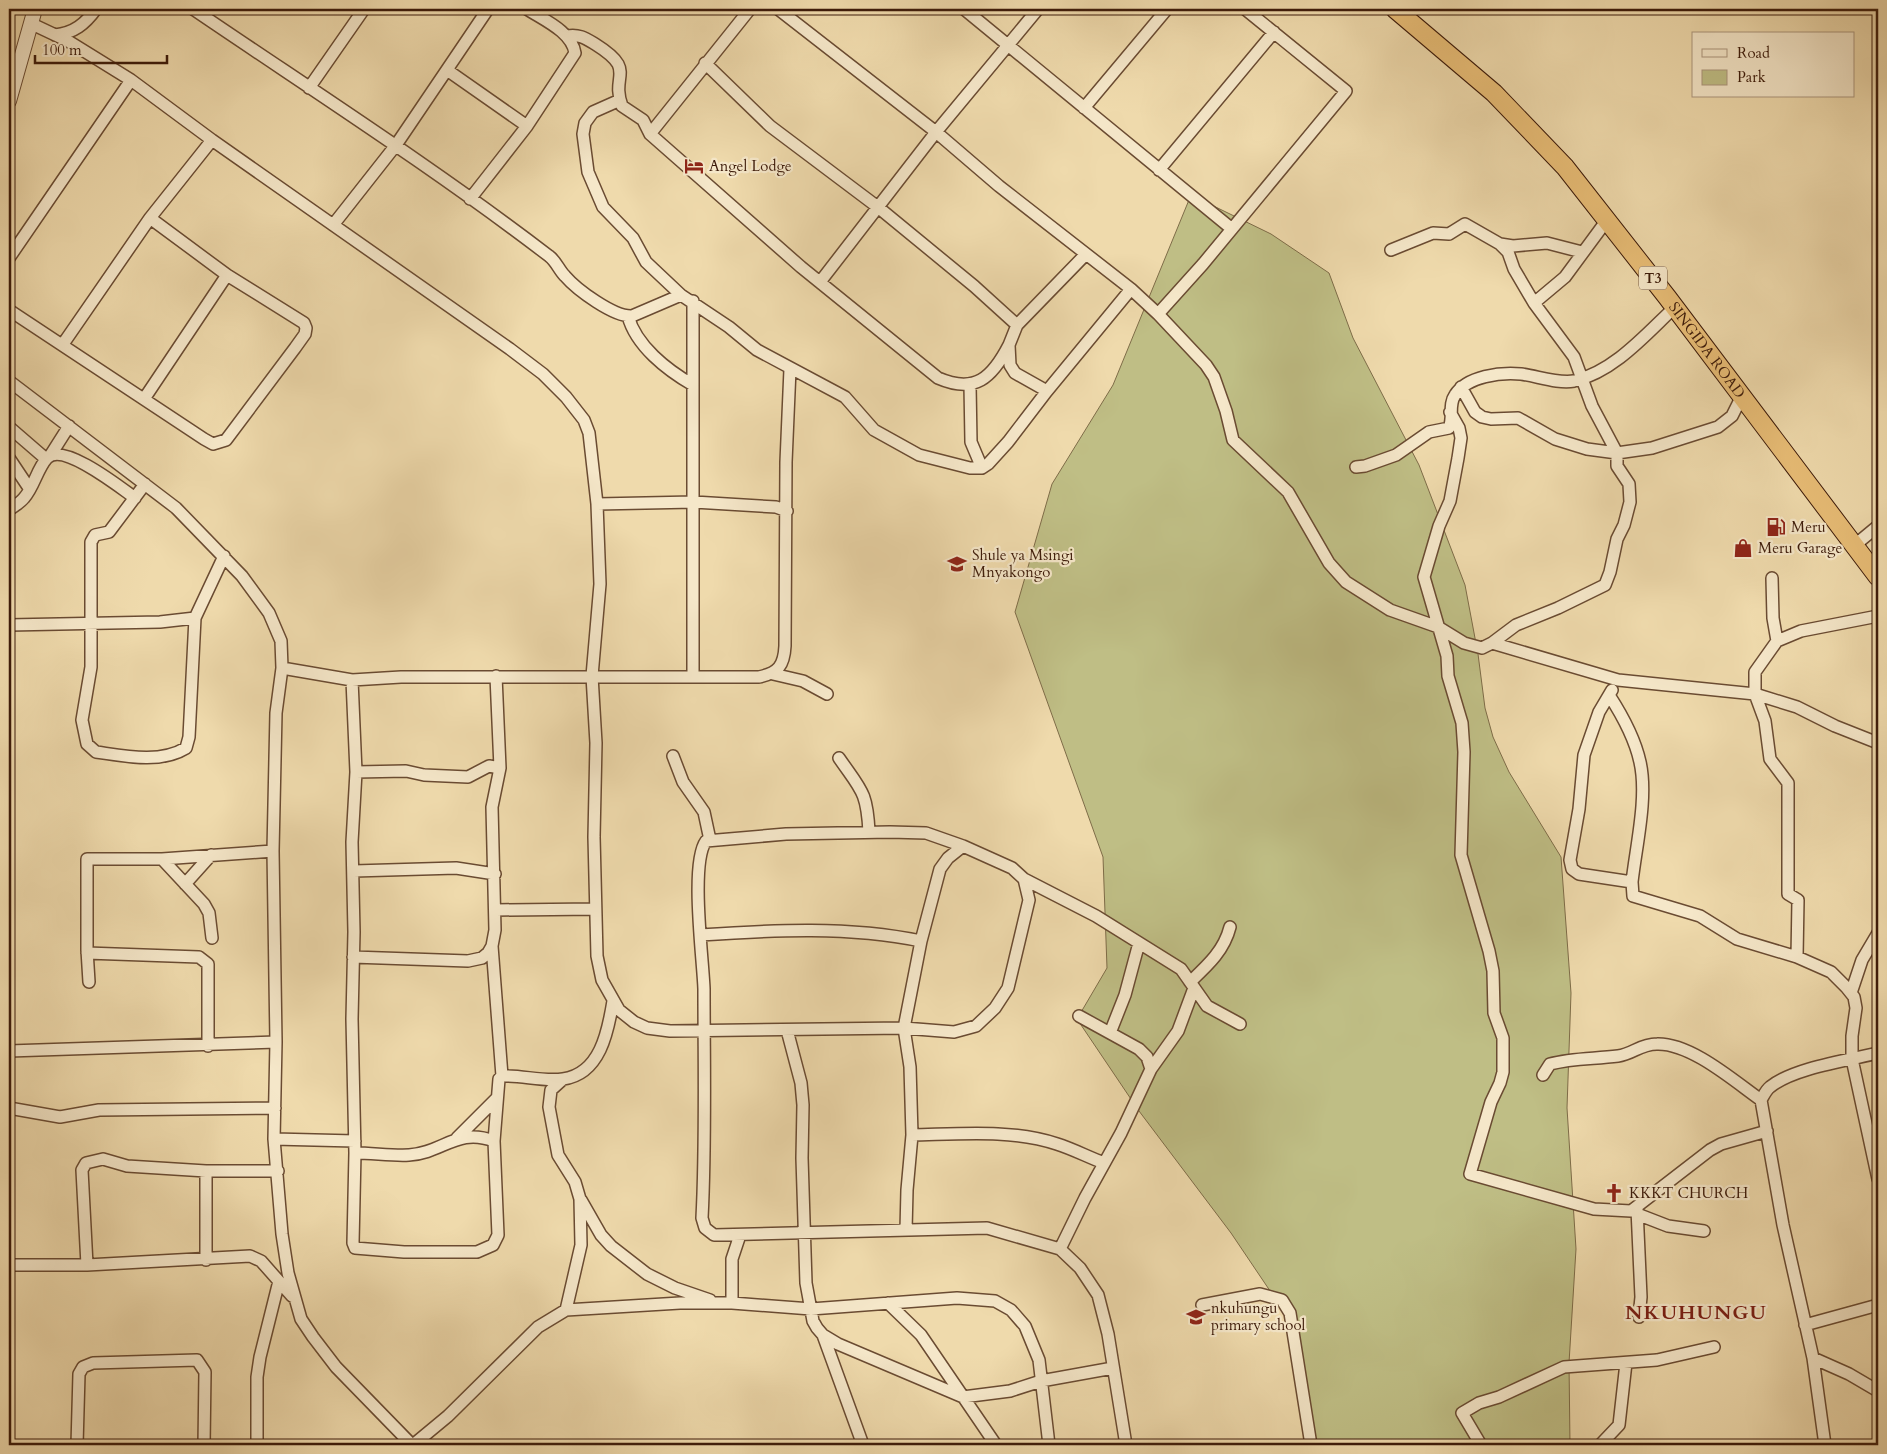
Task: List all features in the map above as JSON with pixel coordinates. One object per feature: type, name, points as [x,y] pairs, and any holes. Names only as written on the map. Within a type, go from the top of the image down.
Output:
[{"type":"highway","name":"SINGIDA ROAD","points":[[1395,9],[1494,93],[1565,167],[1675,307],[1878,577]]},
{"type":"street","points":[[9,101],[35,9]]},
{"type":"street","points":[[55,35],[70,33],[82,25],[96,9]]},
{"type":"street","points":[[193,9],[396,145],[549,256],[577,289],[604,306],[628,316],[681,295]]},
{"type":"street","points":[[309,88],[364,9]]},
{"type":"street","points":[[334,225],[396,145],[488,9]]},
{"type":"street","points":[[470,199],[527,126],[573,60],[574,48],[567,36],[527,9]]},
{"type":"street","points":[[650,134],[750,9]]},
{"type":"street","points":[[778,9],[936,132],[999,186],[1131,289],[1158,314],[1210,371],[1226,411],[1233,440],[1288,492],[1329,564],[1346,582],[1390,610],[1438,627],[1464,644],[1482,648],[1516,625],[1558,608],[1605,585],[1610,572],[1617,539],[1624,525],[1630,502],[1629,484],[1617,466],[1617,452],[1592,406],[1584,377],[1574,356],[1534,303],[1514,269],[1508,252],[1500,244],[1465,224],[1449,234],[1433,233],[1391,250]]},
{"type":"street","points":[[964,9],[1232,229]]},
{"type":"street","points":[[820,282],[936,132],[1038,9]]},
{"type":"street","points":[[1084,108],[1167,9]]},
{"type":"street","points":[[1158,314],[1232,229],[1346,91],[1246,9]]},
{"type":"street","points":[[32,24],[55,35],[131,80],[212,140],[510,349],[543,374],[566,397],[584,420],[589,433],[597,504],[600,584],[592,676],[596,744],[595,909],[597,956],[602,980],[613,1001],[627,1017],[647,1028],[703,1032],[904,1028],[954,1032],[976,1026],[995,1008],[1008,988],[1029,900],[1024,879]]},
{"type":"street","points":[[1159,170],[1274,32]]},
{"type":"street","points":[[567,36],[584,37],[613,56],[620,71],[620,100],[622,106],[644,120],[650,134],[820,282],[938,378],[948,382],[970,385],[990,374],[1008,345],[1017,325],[1086,254]]},
{"type":"street","points":[[705,64],[770,126],[879,208],[974,286],[1017,325]]},
{"type":"street","points":[[447,70],[527,126]]},
{"type":"street","points":[[9,258],[131,80]]},
{"type":"street","points":[[620,100],[593,112],[585,123],[584,134],[588,172],[604,207],[633,238],[646,262],[681,295],[693,301],[758,350],[786,364],[790,369],[845,397],[874,430],[919,455],[970,468],[982,468],[1008,442],[1047,391],[1131,289]]},
{"type":"street","points":[[63,344],[150,218],[212,140]]},
{"type":"street","points":[[9,310],[204,439],[213,444],[219,444],[235,430],[305,334],[306,328],[304,323],[228,276],[150,218]]},
{"type":"street","points":[[1534,303],[1565,277],[1607,220]]},
{"type":"street","points":[[1500,244],[1513,246],[1547,243],[1582,252]]},
{"type":"street","points":[[144,399],[228,276]]},
{"type":"street","points":[[693,301],[693,676]]},
{"type":"street","points":[[1356,467],[1365,466],[1396,455],[1429,432],[1449,428],[1451,403],[1461,388],[1470,381],[1495,375],[1519,374],[1565,381],[1584,377],[1620,356],[1675,307]]},
{"type":"street","points":[[628,316],[634,332],[644,344],[671,372],[693,385]]},
{"type":"street","points":[[1008,345],[1010,365],[1016,373],[1047,391]]},
{"type":"street","points":[[773,674],[781,667],[784,658],[786,462],[790,369]]},
{"type":"street","points":[[9,381],[176,508],[242,576],[269,614],[281,641],[282,668],[276,713],[273,851],[276,1042],[274,1139],[282,1234],[293,1298],[301,1319],[336,1367],[412,1445],[448,1416],[538,1327],[566,1310],[680,1303],[727,1303],[811,1309],[957,1298],[995,1301],[1011,1310],[1025,1326],[1039,1360],[1049,1445]]},
{"type":"street","points":[[970,385],[971,442],[982,468]]},
{"type":"street","points":[[1461,388],[1475,412],[1482,417],[1491,419],[1518,418],[1555,439],[1587,449],[1617,452],[1652,448],[1718,427],[1732,416],[1742,396]]},
{"type":"street","points":[[1450,412],[1459,428],[1461,438],[1458,458],[1450,500],[1424,571],[1447,656],[1448,676],[1462,723],[1464,752],[1461,855],[1494,971],[1494,1013],[1503,1038],[1503,1072],[1485,1120],[1470,1174],[1594,1209],[1637,1211],[1668,1226],[1704,1231]]},
{"type":"street","points":[[9,510],[24,498],[69,426]]},
{"type":"street","points":[[9,427],[48,458]]},
{"type":"street","points":[[48,458],[56,455],[73,459],[101,473],[135,498]]},
{"type":"street","points":[[9,458],[29,488]]},
{"type":"street","points":[[145,484],[109,532],[92,538],[91,667],[82,720],[87,744],[96,752],[142,758],[178,752],[186,748],[189,737],[195,618],[224,556]]},
{"type":"street","points":[[597,504],[694,502],[776,507],[787,510]]},
{"type":"street","points":[[1855,545],[1878,526]]},
{"type":"street","points":[[1772,578],[1773,618],[1777,641]]},
{"type":"street","points":[[1797,957],[1798,900],[1788,894],[1788,783],[1770,759],[1765,721],[1755,694],[1755,672],[1777,641],[1801,631],[1878,616]]},
{"type":"street","points":[[9,625],[160,622],[195,618]]},
{"type":"street","points":[[1492,643],[1618,680],[1755,694],[1797,707],[1835,726],[1878,743]]},
{"type":"street","points":[[282,668],[352,680],[401,677],[496,676],[759,677],[773,674],[803,681],[827,694]]},
{"type":"street","points":[[352,680],[356,772],[352,842],[354,872],[355,1147],[353,1243],[355,1248],[404,1252],[477,1252],[493,1245],[498,1235],[494,1141],[497,1084],[502,1076],[492,946],[496,910],[492,807],[500,768],[496,676]]},
{"type":"street","points":[[1618,680],[1592,729],[1584,755],[1579,809],[1570,860],[1572,869],[1579,874],[1632,882]]},
{"type":"street","points":[[1609,695],[1620,713],[1640,762],[1643,791],[1632,882],[1633,896],[1700,916],[1737,939],[1797,957],[1831,972],[1851,993],[1856,1008],[1851,1042],[1852,1060],[1878,1179]]},
{"type":"street","points":[[673,756],[683,782],[704,812],[710,840]]},
{"type":"street","points":[[839,758],[862,788],[866,798],[869,832]]},
{"type":"street","points":[[356,772],[406,772],[424,775],[468,777],[489,766],[500,768]]},
{"type":"street","points":[[1126,1445],[1108,1334],[1098,1295],[1080,1268],[1060,1250],[987,1228],[806,1232],[740,1236],[714,1235],[705,1228],[702,1218],[705,1152],[704,987],[700,935],[699,860],[703,846],[710,840],[786,834],[926,833],[963,846],[1012,868],[1024,879],[1050,890],[1139,943],[1181,969],[1212,1010],[1240,1024]]},
{"type":"street","points":[[906,1230],[907,1190],[912,1135],[910,1066],[904,1028],[921,941],[940,869],[948,858],[963,846]]},
{"type":"street","points":[[89,982],[87,953],[87,859],[162,859],[273,851]]},
{"type":"street","points":[[185,884],[211,855]]},
{"type":"street","points":[[162,859],[204,904],[209,913],[212,938]]},
{"type":"street","points":[[354,872],[456,868],[495,874]]},
{"type":"street","points":[[496,910],[595,909]]},
{"type":"street","points":[[1060,1250],[1121,1133],[1151,1069],[1178,1032],[1192,985],[1225,942],[1230,928]]},
{"type":"street","points":[[700,935],[764,930],[853,930],[921,941]]},
{"type":"street","points":[[1851,993],[1862,960],[1878,933]]},
{"type":"street","points":[[1110,1033],[1126,995],[1139,943]]},
{"type":"street","points":[[353,957],[468,961],[482,958],[492,946]]},
{"type":"street","points":[[87,953],[199,956],[208,964],[208,1046]]},
{"type":"street","points":[[566,1310],[581,1245],[580,1199],[575,1182],[558,1155],[552,1134],[549,1097],[551,1090],[562,1080],[584,1072],[591,1066],[608,1031],[613,1001]]},
{"type":"street","points":[[1079,1016],[1139,1049],[1147,1057],[1151,1069]]},
{"type":"street","points":[[608,1031],[627,1017]]},
{"type":"street","points":[[788,1030],[803,1098],[806,1283],[813,1321],[823,1335],[835,1374],[857,1423],[863,1445]]},
{"type":"street","points":[[9,1051],[208,1046],[276,1042]]},
{"type":"street","points":[[1543,1075],[1550,1064],[1570,1058],[1587,1060],[1627,1055],[1637,1047],[1658,1044],[1675,1046],[1696,1056],[1761,1100]]},
{"type":"street","points":[[1825,1445],[1812,1358],[1783,1225],[1761,1100],[1768,1088],[1784,1079],[1878,1053]]},
{"type":"street","points":[[502,1076],[562,1080]]},
{"type":"street","points":[[457,1138],[496,1099]]},
{"type":"street","points":[[9,1108],[60,1117],[99,1110],[275,1108]]},
{"type":"street","points":[[1639,1317],[1641,1297],[1637,1211],[1667,1182],[1710,1150],[1721,1144],[1767,1131]]},
{"type":"street","points":[[912,1135],[982,1134],[1037,1139],[1057,1144],[1104,1163]]},
{"type":"street","points":[[274,1139],[355,1147],[410,1155],[432,1149],[457,1138],[480,1136],[494,1141]]},
{"type":"street","points":[[87,1264],[82,1181],[82,1170],[86,1163],[103,1159],[127,1166],[206,1171],[278,1171]]},
{"type":"street","points":[[206,1171],[206,1260]]},
{"type":"street","points":[[580,1199],[606,1240],[647,1274],[675,1288],[727,1303]]},
{"type":"street","points":[[727,1303],[732,1259],[740,1236]]},
{"type":"street","points":[[9,1265],[206,1260],[250,1256],[261,1261],[293,1298]]},
{"type":"street","points":[[257,1445],[259,1364],[279,1281]]},
{"type":"street","points":[[1202,1305],[1260,1294],[1282,1300],[1290,1313],[1311,1445]]},
{"type":"street","points":[[888,1303],[921,1335],[996,1445]]},
{"type":"street","points":[[1805,1325],[1878,1305]]},
{"type":"street","points":[[823,1335],[846,1348],[963,1397],[1010,1391],[1041,1380],[1113,1368]]},
{"type":"street","points":[[1481,1445],[1462,1413],[1479,1403],[1499,1397],[1564,1367],[1657,1360],[1714,1347]]},
{"type":"street","points":[[1812,1358],[1849,1374],[1878,1391]]},
{"type":"street","points":[[78,1445],[79,1374],[84,1366],[93,1363],[197,1360],[205,1372],[204,1445]]},
{"type":"street","points":[[1600,1445],[1619,1425],[1626,1363]]},
{"type":"green space","points":[[1191,195],[1271,234],[1329,273],[1353,338],[1419,465],[1465,585],[1478,654],[1485,708],[1493,737],[1509,772],[1561,857],[1571,993],[1567,1108],[1576,1249],[1569,1363],[1570,1445],[1312,1445],[1293,1325],[1231,1233],[1139,1111],[1077,1019],[1107,968],[1103,857],[1015,612],[1052,484],[1113,385]]},
{"type":"place","name":"Angel Lodge","points":[[694,166]]},
{"type":"place","name":"Meru","points":[[1776,527]]},
{"type":"place","name":"Meru Garage","points":[[1743,548]]},
{"type":"place","name":"Shule ya Msingi Mnyakongo","points":[[957,564]]},
{"type":"place","name":"KKKT CHURCH","points":[[1614,1193]]},
{"type":"place","name":"nkuhungu primary school","points":[[1196,1317]]},
{"type":"district","name":"NKUHUNGU","points":[[1696,1312]]}]
